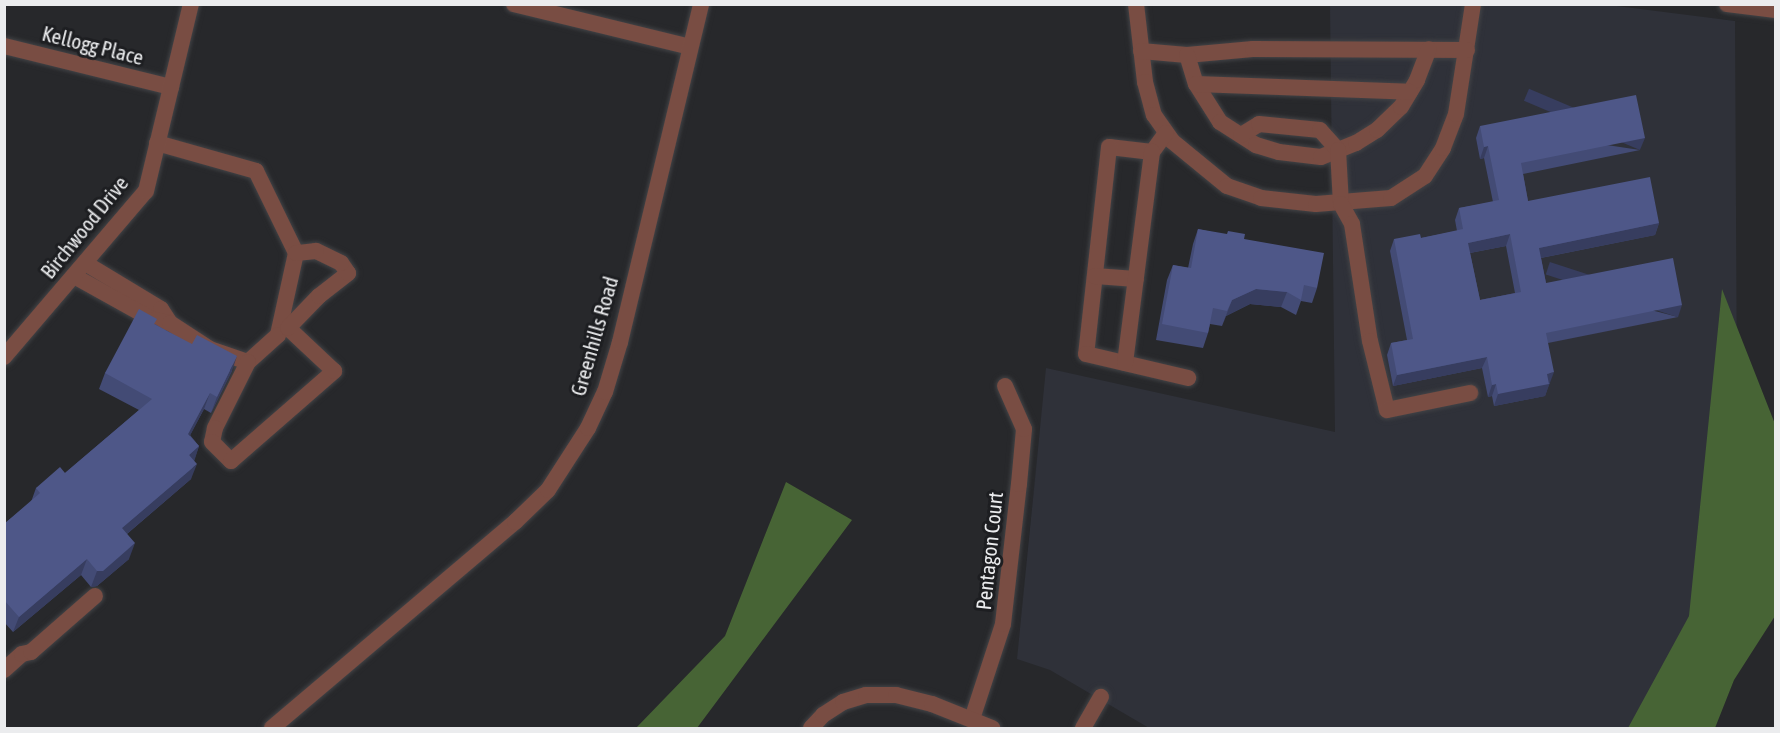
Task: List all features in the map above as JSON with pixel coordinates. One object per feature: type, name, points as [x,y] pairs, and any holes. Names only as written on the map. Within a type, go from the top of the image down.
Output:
[{"type":"street","name":"Birchwood Drive","points":[[4,357],[146,191],[191,4]]},
{"type":"street","points":[[514,4],[690,46]]},
{"type":"street","name":"Greenhills Road","points":[[272,729],[515,522],[548,490],[583,435],[604,392],[620,342],[700,4]]},
{"type":"street","points":[[1136,4],[1154,115],[1166,133],[1194,162],[1227,186],[1261,198],[1316,204],[1341,204],[1391,198],[1425,176],[1443,147],[1456,114],[1473,4]]},
{"type":"street","points":[[1727,4],[1776,10]]},
{"type":"street","name":"Kellogg Place","points":[[4,46],[171,87]]},
{"type":"street","points":[[1142,51],[1186,55],[1253,49],[1467,50]]},
{"type":"street","points":[[1186,55],[1196,84],[1220,122],[1256,145],[1279,152],[1320,157],[1377,130],[1401,107],[1429,49]]},
{"type":"street","points":[[1196,84],[1410,92]]},
{"type":"street","points":[[1241,135],[1259,124],[1320,130],[1338,150],[1341,204],[1352,224],[1370,341],[1387,410],[1470,393]]},
{"type":"street","points":[[1125,363],[1152,152],[1166,133]]},
{"type":"street","points":[[157,143],[256,171],[296,253],[278,335],[248,362],[215,428],[212,442],[231,461],[334,371],[288,328],[319,296],[348,273],[341,263],[316,251],[296,253]]},
{"type":"street","points":[[1152,152],[1109,147],[1086,354],[1188,378]]},
{"type":"street","points":[[79,270],[161,309],[170,323],[210,349],[248,362]]},
{"type":"street","points":[[1095,276],[1136,279]]},
{"type":"street","name":"Pentagon Court","points":[[972,719],[1003,624],[1019,484],[1024,429],[1005,386]]},
{"type":"street","points":[[4,670],[22,654],[31,652],[95,596]]},
{"type":"street","points":[[811,729],[823,715],[843,702],[866,695],[896,695],[932,704],[992,729]]},
{"type":"street","points":[[1083,729],[1101,697]]},
{"type":"shaded area","points":[[1601,4],[1735,21],[1738,587],[1668,728],[1149,728],[1050,670],[1017,659],[1046,368],[1335,432],[1330,5]]},
{"type":"green space","points":[[1722,289],[1775,424],[1775,616],[1734,680],[1715,728],[1628,728],[1689,616]]},
{"type":"green space","points":[[786,482],[852,520],[697,728],[636,728],[725,636]]},
{"type":"building","points":[[1636,95],[1645,138],[1521,163],[1528,201],[1650,177],[1659,223],[1539,248],[1546,283],[1673,258],[1682,305],[1546,333],[1554,372],[1547,374],[1549,384],[1498,394],[1496,384],[1492,385],[1487,357],[1397,375],[1391,343],[1413,339],[1394,239],[1420,234],[1421,238],[1463,229],[1459,208],[1499,200],[1488,146],[1484,147],[1480,126]],"holes":[[[1510,234],[1521,292],[1480,300],[1468,243]]]},
{"type":"building","points":[[1198,229],[1227,234],[1228,231],[1245,234],[1244,239],[1324,253],[1317,288],[1304,285],[1301,300],[1287,292],[1256,289],[1232,300],[1227,311],[1213,308],[1208,333],[1162,324],[1173,265],[1191,268]]},
{"type":"building","points":[[139,309],[157,319],[154,324],[192,344],[197,335],[237,356],[217,397],[210,393],[188,434],[199,446],[189,455],[197,464],[122,528],[135,543],[103,571],[97,571],[87,559],[19,617],[4,600],[4,524],[40,493],[36,488],[60,467],[65,473],[152,399],[105,373]]}]
